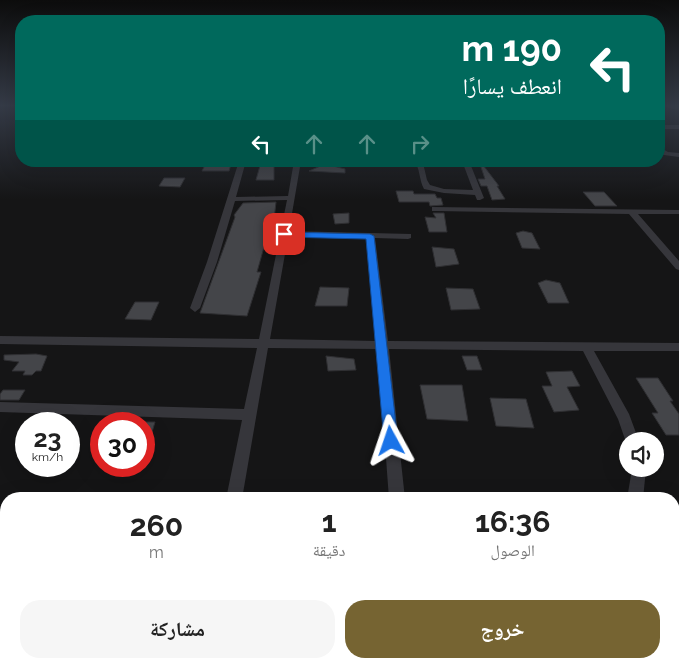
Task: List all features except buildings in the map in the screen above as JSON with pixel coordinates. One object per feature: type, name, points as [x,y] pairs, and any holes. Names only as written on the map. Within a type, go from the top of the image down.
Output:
[{"type":"street","points":[[665,153],[679,155]]},
{"type":"street","points":[[195,308],[241,167]]},
{"type":"street","points":[[235,492],[297,167]]},
{"type":"street","points":[[421,167],[423,180],[427,187],[444,191],[478,193]]},
{"type":"street","points":[[467,167],[484,209]]},
{"type":"street","points":[[230,199],[291,198]]},
{"type":"street","points":[[436,208],[679,212]]},
{"type":"street","points":[[632,212],[679,267]]},
{"type":"street","points":[[284,234],[408,236]]},
{"type":"street","points":[[370,236],[383,346],[395,492]]},
{"type":"street","points":[[0,340],[383,346],[679,347]]},
{"type":"street","points":[[586,346],[624,418],[629,432]]},
{"type":"street","points":[[0,407],[249,414]]},
{"type":"street","points":[[635,492],[638,477]]},
{"type":"route","points":[[284,234],[370,236],[383,346],[391,441]]}]
